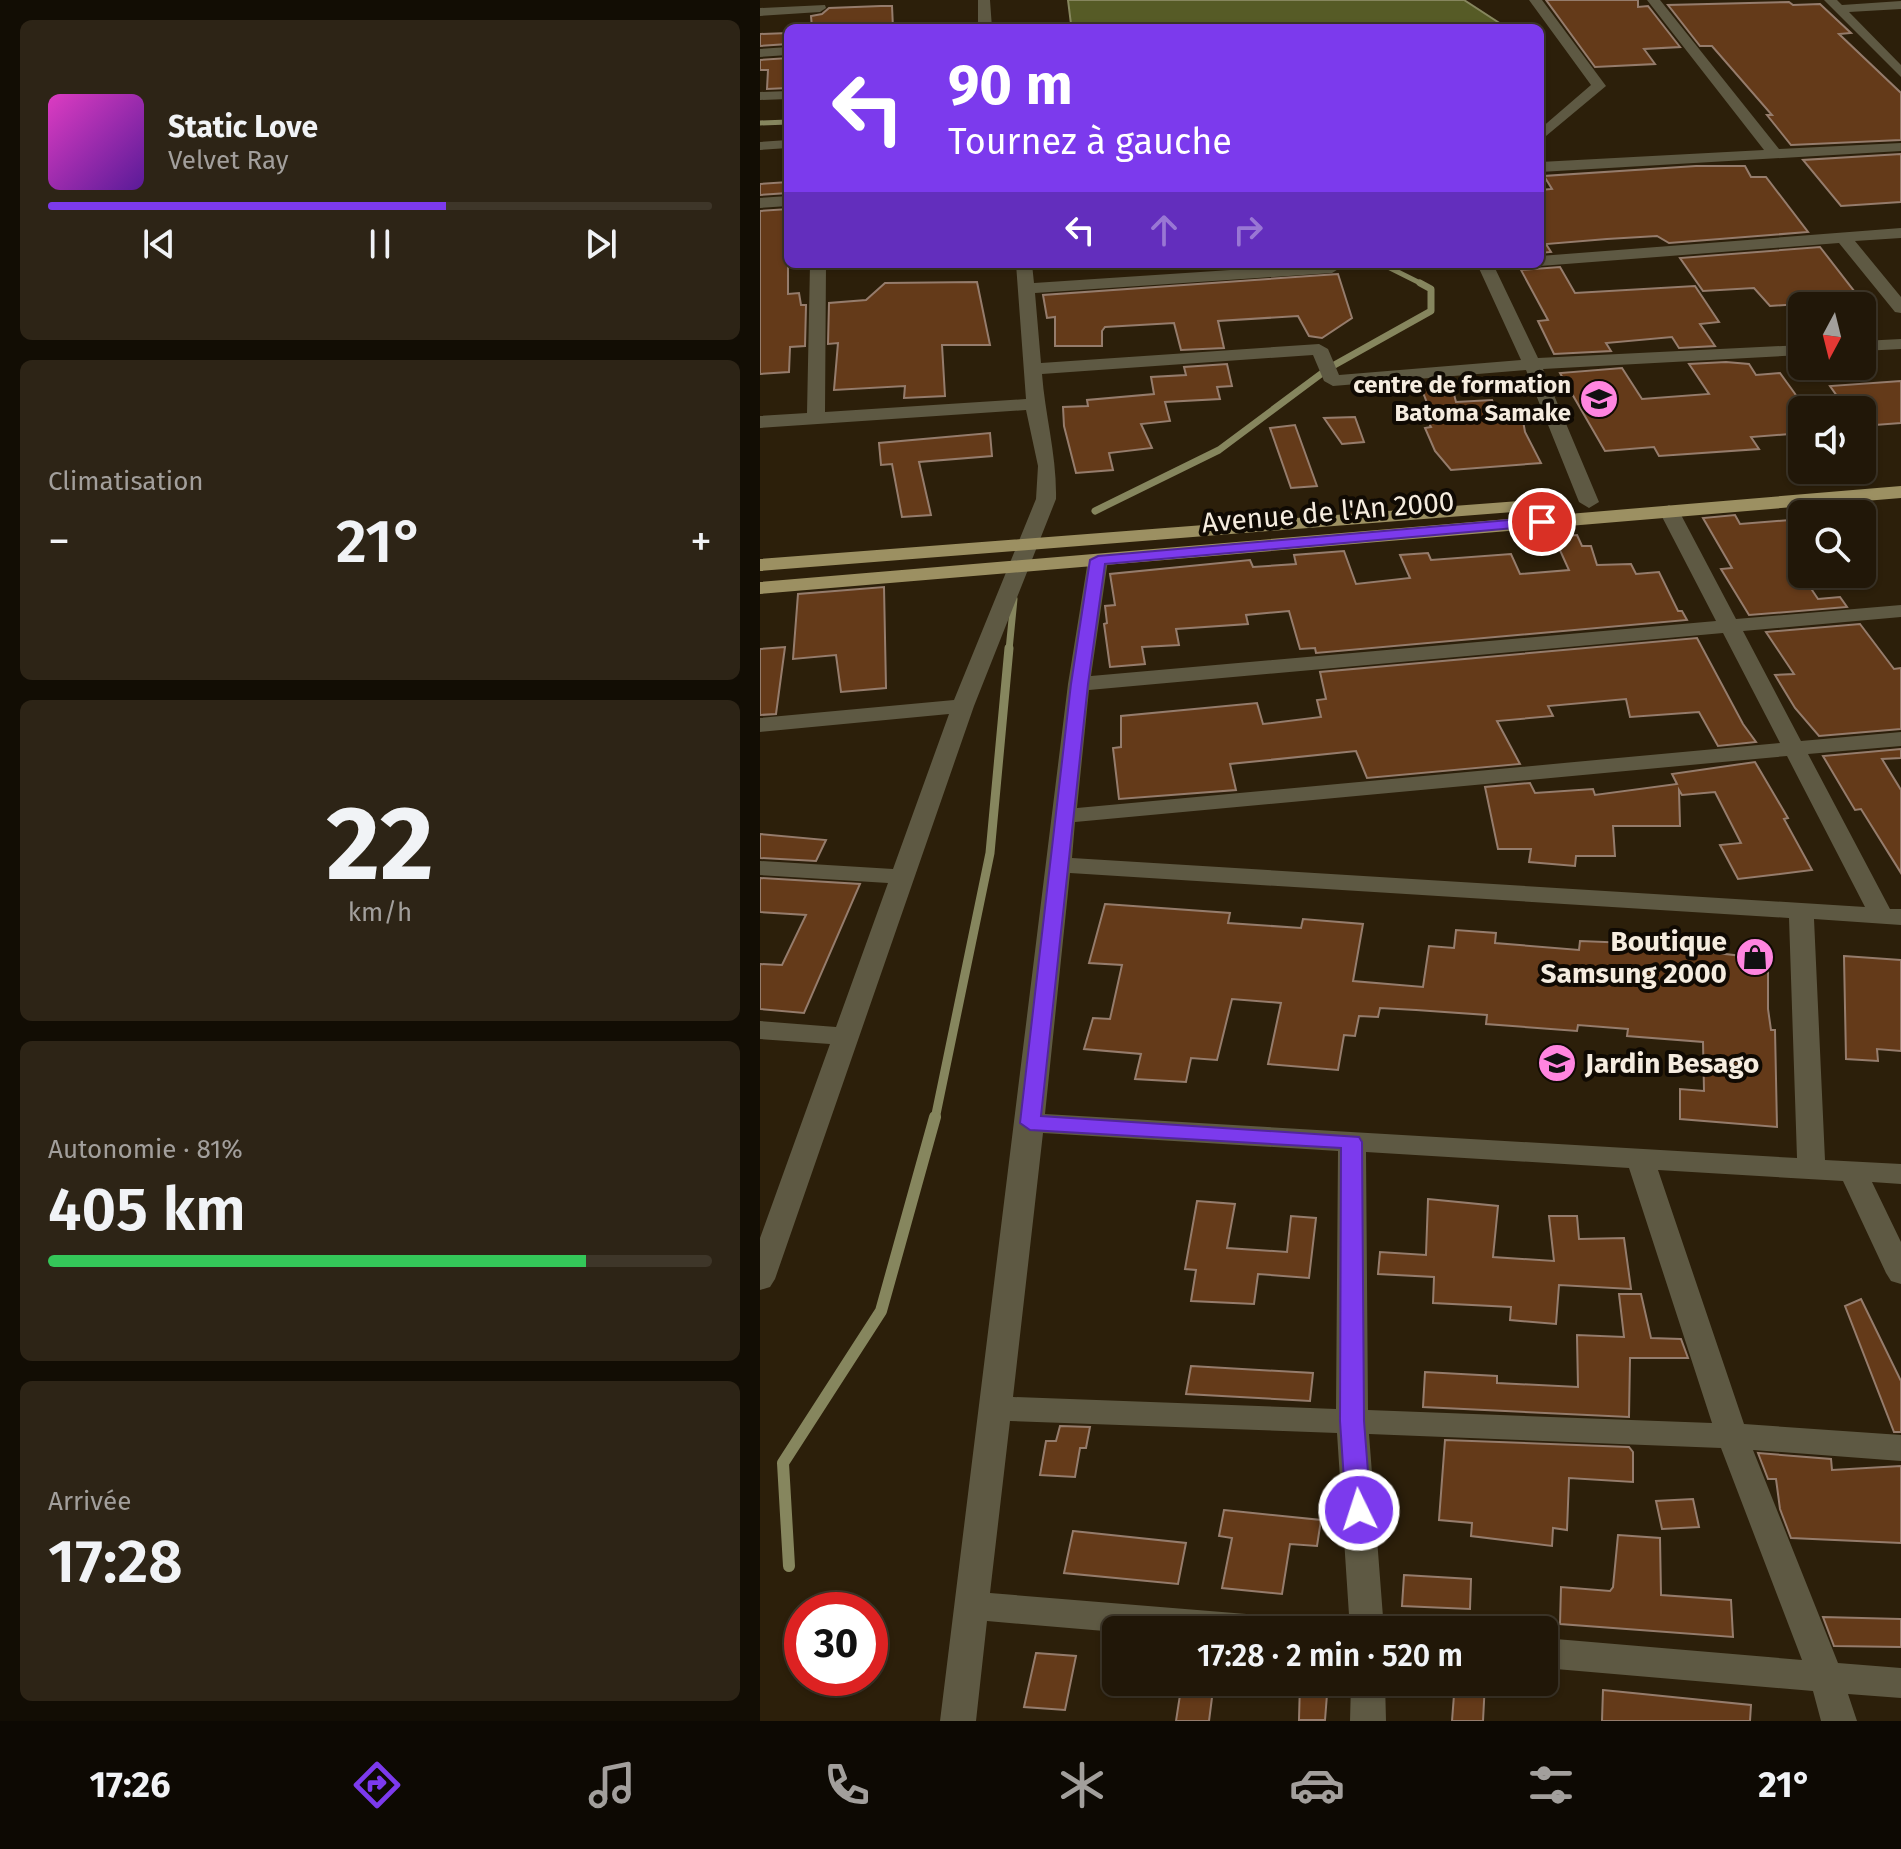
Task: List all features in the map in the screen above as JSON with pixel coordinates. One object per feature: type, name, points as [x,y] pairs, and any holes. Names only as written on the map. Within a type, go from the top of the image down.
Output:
[{"type":"main road","name":"Avenue de l'An 2000","points":[[760,565],[1901,480]]},
{"type":"main road","name":"Avenue de l'An 2000","points":[[760,588],[1901,492]]},
{"type":"street","points":[[984,0],[985,24]]},
{"type":"street","points":[[1535,0],[1599,86],[1544,134]]},
{"type":"street","points":[[1653,0],[1775,154]]},
{"type":"street","points":[[760,12],[820,4]]},
{"type":"street","points":[[1835,4],[1901,5]]},
{"type":"street","points":[[1835,4],[1901,73]]},
{"type":"street","points":[[760,53],[784,51]]},
{"type":"street","points":[[760,96],[784,95]]},
{"type":"street","points":[[760,146],[784,144]]},
{"type":"street","points":[[1544,167],[1901,147]]},
{"type":"street","points":[[760,203],[784,201]]},
{"type":"street","points":[[1544,261],[1901,233]]},
{"type":"street","points":[[1843,237],[1901,308]]},
{"type":"street","points":[[816,419],[818,268]]},
{"type":"street","points":[[760,1279],[769,1226],[846,1036],[963,706],[1046,499],[1047,466],[1037,428],[1038,404],[1024,268]]},
{"type":"street","points":[[1026,289],[1332,268]]},
{"type":"street","points":[[1487,268],[1532,364],[1589,502]]},
{"type":"street","points":[[1876,345],[1901,344]]},
{"type":"street","points":[[1033,369],[1319,349],[1333,381],[1532,364],[1788,351]]},
{"type":"street","points":[[760,422],[1038,404]]},
{"type":"street","points":[[1669,511],[1792,750],[1892,916]]},
{"type":"street","points":[[958,1721],[1061,865],[1079,684],[1098,560]]},
{"type":"street","points":[[1079,684],[1901,611]]},
{"type":"street","points":[[760,725],[963,706]]},
{"type":"street","points":[[1066,816],[1901,739]]},
{"type":"street","points":[[1061,865],[1892,916]]},
{"type":"street","points":[[760,868],[902,877]]},
{"type":"street","points":[[1801,911],[1811,1169]]},
{"type":"street","points":[[760,1030],[846,1036]]},
{"type":"street","points":[[1030,1123],[1901,1174]]},
{"type":"street","points":[[1352,1142],[1352,1421],[1366,1616]]},
{"type":"street","points":[[1640,1159],[1732,1436],[1826,1676],[1839,1721]]},
{"type":"street","points":[[1853,1171],[1901,1273]]},
{"type":"street","points":[[996,1408],[1732,1436],[1901,1448]]},
{"type":"street","points":[[972,1606],[1102,1616]]},
{"type":"street","points":[[1558,1654],[1901,1683]]},
{"type":"street","points":[[1368,1696],[1368,1721]]},
{"type":"shaded area","points":[[1068,0],[1464,0],[1501,24],[1071,24]]},
{"type":"building","points":[[1546,0],[1638,0],[1638,7],[1648,6],[1680,47],[1644,49],[1655,64],[1595,67]]},
{"type":"building","points":[[1789,2],[1793,5],[1820,4],[1851,33],[1839,34],[1901,93],[1901,140],[1791,145],[1767,115],[1772,115],[1712,46],[1700,46],[1668,5]]},
{"type":"building","points":[[892,6],[893,24],[812,24],[811,16],[822,14],[829,8]]},
{"type":"building","points":[[784,33],[784,44],[760,46],[760,34]]},
{"type":"building","points":[[784,58],[784,88],[767,89],[768,70],[760,70],[760,60]]},
{"type":"building","points":[[1901,154],[1901,202],[1841,206],[1803,160]]},
{"type":"building","points":[[1696,166],[1745,166],[1751,177],[1766,177],[1808,232],[1669,243],[1657,236],[1607,239],[1546,244],[1551,252],[1544,253],[1544,190],[1552,189],[1544,176]]},
{"type":"building","points":[[784,182],[784,193],[760,195],[760,184]]},
{"type":"building","points":[[784,209],[784,268],[788,268],[788,294],[799,293],[801,305],[806,305],[805,346],[790,347],[789,372],[760,374],[760,211]]},
{"type":"building","points":[[1820,247],[1855,292],[1788,292],[1788,305],[1770,306],[1754,288],[1703,291],[1680,258]]},
{"type":"building","points":[[1560,267],[1575,293],[1695,286],[1719,322],[1700,324],[1715,346],[1679,348],[1672,337],[1606,343],[1611,351],[1554,354],[1538,321],[1548,320],[1521,270]]},
{"type":"building","points":[[1338,274],[1352,318],[1322,338],[1309,336],[1298,316],[1218,321],[1224,348],[1181,350],[1174,323],[1105,327],[1102,346],[1055,346],[1055,317],[1047,318],[1043,295]]},
{"type":"building","points":[[977,282],[990,345],[942,345],[945,396],[904,398],[905,386],[834,390],[838,343],[828,344],[829,303],[866,300],[885,283]]},
{"type":"building","points":[[1227,364],[1232,386],[1217,387],[1220,399],[1165,402],[1170,421],[1141,424],[1152,448],[1109,453],[1113,470],[1076,473],[1064,426],[1063,407],[1088,406],[1087,400],[1154,394],[1151,377],[1186,375],[1184,367]]},
{"type":"building","points":[[1689,364],[1749,364],[1756,375],[1780,373],[1797,396],[1788,396],[1788,434],[1751,437],[1759,449],[1659,456],[1654,447],[1605,451],[1560,373],[1622,368],[1642,399],[1709,394]]},
{"type":"building","points":[[1901,381],[1901,423],[1876,425],[1876,396],[1837,396],[1830,386]]},
{"type":"building","points":[[1451,383],[1456,402],[1492,400],[1498,415],[1522,415],[1525,432],[1541,463],[1451,470],[1435,451],[1425,428],[1431,427],[1426,418],[1433,418],[1420,385]]},
{"type":"building","points":[[1355,417],[1364,442],[1342,444],[1324,418]]},
{"type":"building","points":[[1295,425],[1317,486],[1291,488],[1270,428]]},
{"type":"building","points":[[990,433],[992,456],[919,462],[931,515],[902,517],[892,464],[881,465],[879,443]]},
{"type":"building","points":[[1735,515],[1740,524],[1788,520],[1788,588],[1811,588],[1818,599],[1840,597],[1847,607],[1749,615],[1721,569],[1732,568],[1703,518]]},
{"type":"building","points":[[1577,535],[1582,546],[1591,546],[1597,565],[1631,564],[1636,574],[1659,572],[1678,611],[1682,611],[1687,620],[1316,653],[1315,648],[1300,649],[1289,611],[1246,615],[1248,624],[1176,629],[1179,645],[1142,647],[1145,664],[1110,667],[1104,624],[1107,623],[1105,606],[1115,605],[1110,574],[1250,560],[1253,567],[1296,564],[1294,555],[1344,551],[1356,584],[1410,578],[1400,555],[1428,553],[1431,560],[1511,554],[1520,574],[1569,570],[1554,537]]},
{"type":"building","points":[[884,587],[886,688],[841,692],[836,655],[793,659],[798,594]]},
{"type":"building","points":[[1860,624],[1894,669],[1901,668],[1901,729],[1819,736],[1795,708],[1775,675],[1794,674],[1766,632]]},
{"type":"building","points":[[1697,638],[1743,724],[1756,742],[1718,746],[1699,712],[1630,717],[1626,699],[1548,706],[1553,716],[1497,721],[1520,764],[1367,778],[1356,751],[1230,764],[1236,790],[1119,799],[1113,748],[1121,747],[1121,716],[1257,703],[1263,724],[1321,717],[1317,700],[1326,699],[1320,672]]},
{"type":"building","points":[[785,647],[776,714],[760,715],[760,649]]},
{"type":"building","points":[[1901,749],[1901,758],[1882,759],[1901,790],[1901,873],[1861,809],[1855,810],[1823,756]]},
{"type":"building","points":[[1755,762],[1788,818],[1784,819],[1812,870],[1738,879],[1720,845],[1741,843],[1715,792],[1682,795],[1679,790],[1680,826],[1613,826],[1615,856],[1576,856],[1575,866],[1529,862],[1531,849],[1498,849],[1485,787],[1530,783],[1535,793],[1593,789],[1595,795],[1677,784],[1672,774]]},
{"type":"building","points":[[760,834],[826,840],[816,861],[760,858]]},
{"type":"building","points":[[760,878],[860,884],[804,1013],[760,1009],[760,964],[782,965],[806,915],[760,912]]},
{"type":"building","points":[[1105,904],[1230,913],[1228,923],[1301,928],[1303,919],[1363,924],[1353,981],[1423,987],[1429,946],[1454,948],[1456,930],[1496,933],[1495,943],[1579,950],[1580,941],[1630,943],[1768,959],[1768,1009],[1771,1030],[1775,1030],[1777,1127],[1680,1119],[1680,1089],[1704,1091],[1703,1042],[1627,1036],[1628,1029],[1578,1025],[1577,1031],[1486,1024],[1487,1015],[1380,1008],[1378,1017],[1359,1016],[1355,1036],[1344,1035],[1338,1070],[1268,1064],[1281,1003],[1232,999],[1217,1060],[1191,1058],[1186,1082],[1135,1079],[1141,1054],[1084,1049],[1093,1018],[1110,1019],[1122,965],[1089,963]]},
{"type":"building","points":[[1844,956],[1901,960],[1901,1051],[1877,1049],[1878,1061],[1846,1059]]},
{"type":"building","points":[[1428,1199],[1498,1206],[1493,1257],[1554,1261],[1549,1216],[1577,1216],[1579,1239],[1624,1238],[1631,1289],[1559,1285],[1556,1324],[1510,1320],[1511,1307],[1433,1303],[1434,1277],[1378,1274],[1380,1252],[1426,1255]]},
{"type":"building","points":[[1197,1201],[1235,1204],[1227,1248],[1287,1252],[1291,1216],[1316,1218],[1309,1278],[1258,1274],[1254,1304],[1191,1301],[1196,1270],[1185,1269]]},
{"type":"building","points":[[1619,1294],[1641,1294],[1651,1338],[1681,1339],[1688,1358],[1630,1358],[1629,1417],[1423,1407],[1425,1372],[1497,1376],[1497,1383],[1578,1387],[1577,1335],[1624,1337]]},
{"type":"building","points":[[1861,1299],[1901,1381],[1901,1432],[1894,1432],[1845,1306]]},
{"type":"building","points":[[1191,1366],[1313,1373],[1310,1401],[1186,1394]]},
{"type":"building","points":[[1060,1426],[1090,1427],[1086,1448],[1080,1448],[1075,1477],[1040,1475],[1046,1441],[1056,1441]]},
{"type":"building","points":[[1445,1440],[1629,1447],[1633,1452],[1633,1482],[1569,1478],[1567,1530],[1553,1528],[1552,1546],[1471,1536],[1472,1523],[1439,1520]]},
{"type":"building","points":[[1758,1453],[1831,1459],[1832,1470],[1901,1466],[1901,1543],[1791,1538],[1780,1509],[1776,1479],[1768,1479]]},
{"type":"building","points":[[1693,1499],[1699,1527],[1662,1529],[1656,1501]]},
{"type":"building","points":[[1224,1510],[1321,1520],[1317,1546],[1290,1544],[1282,1594],[1222,1588],[1232,1538],[1219,1536]]},
{"type":"building","points":[[1073,1531],[1186,1543],[1178,1584],[1064,1573]]},
{"type":"building","points":[[1618,1535],[1660,1538],[1661,1595],[1731,1600],[1733,1637],[1560,1624],[1561,1587],[1610,1591],[1613,1587]]},
{"type":"building","points":[[1404,1575],[1471,1579],[1470,1609],[1402,1606]]},
{"type":"building","points":[[1823,1617],[1901,1619],[1901,1647],[1834,1646]]},
{"type":"building","points":[[1036,1653],[1076,1656],[1065,1710],[1024,1707]]},
{"type":"building","points":[[1603,1690],[1751,1705],[1750,1721],[1602,1721]]},
{"type":"building","points":[[1180,1696],[1212,1696],[1209,1721],[1176,1721]]},
{"type":"building","points":[[1300,1696],[1327,1696],[1325,1720],[1299,1720]]},
{"type":"building","points":[[1454,1696],[1484,1696],[1483,1721],[1452,1721]]},
{"type":"waterway","points":[[760,123],[784,122]]},
{"type":"waterway","points":[[1390,268],[1420,283]]},
{"type":"waterway","points":[[1095,511],[1219,450],[1329,368],[1431,311],[1431,289],[1420,283]]},
{"type":"waterway","points":[[1420,283],[1424,285]]},
{"type":"waterway","points":[[1009,650],[1014,599]]},
{"type":"waterway","points":[[935,1119],[990,853],[1009,648]]},
{"type":"waterway","points":[[789,1566],[783,1463],[881,1311],[935,1117]]},
{"type":"place","name":"centre de formation Batoma Samake","points":[[1599,399]]},
{"type":"place","name":"Boutique Samsung 2000","points":[[1755,957]]},
{"type":"place","name":"Jardin Besago","points":[[1557,1063]]},
{"type":"route","points":[[1359,1510],[1352,1421],[1352,1142],[1030,1123],[1079,684],[1098,560],[1542,522]]}]
